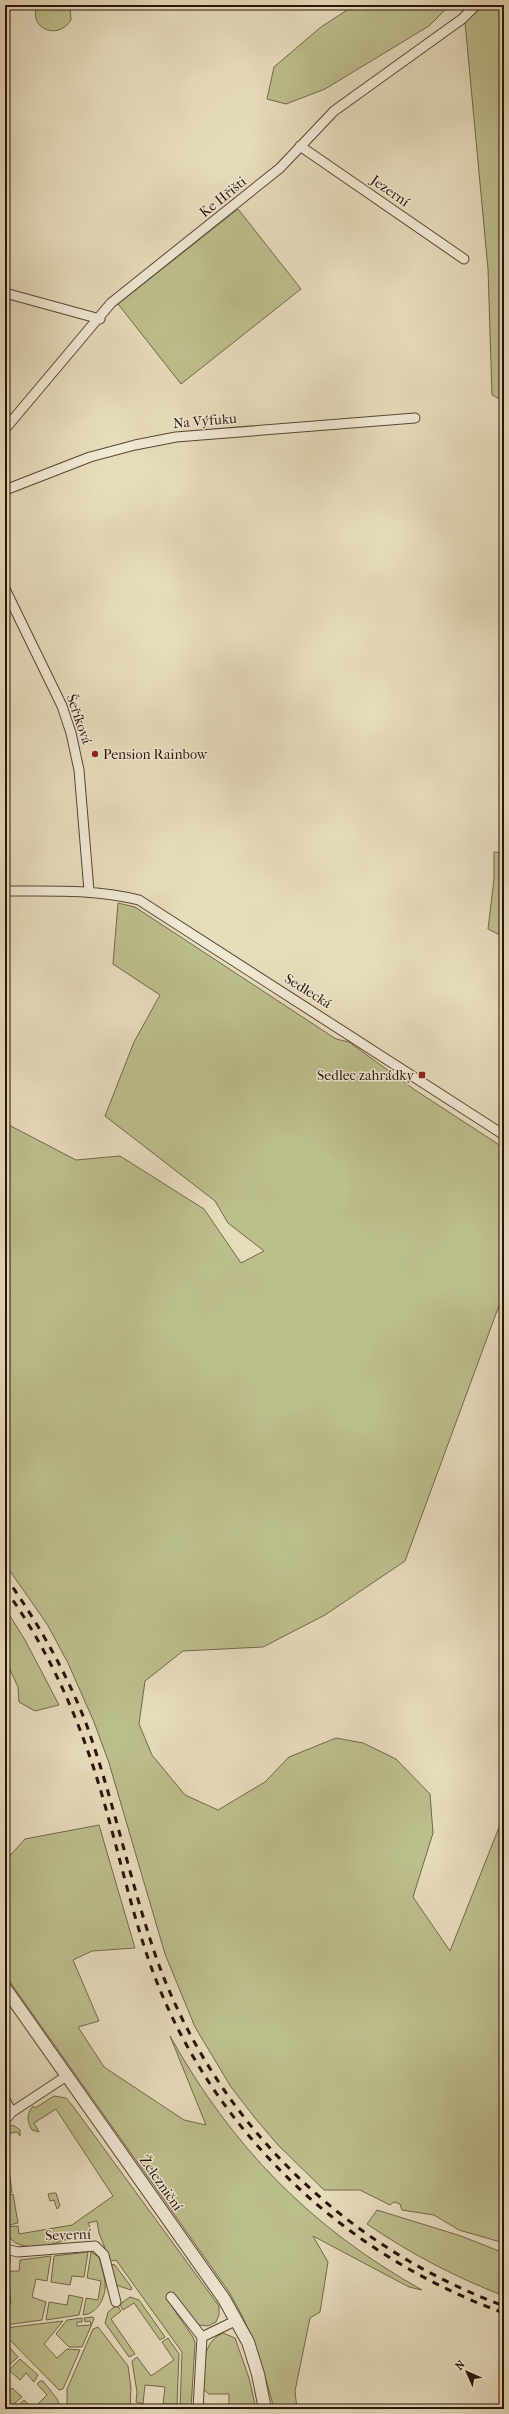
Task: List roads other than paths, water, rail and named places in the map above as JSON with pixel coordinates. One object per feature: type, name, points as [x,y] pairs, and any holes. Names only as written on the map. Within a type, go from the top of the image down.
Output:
[{"type":"street","name":"Ke Hřišti","points":[[5,429],[100,318],[111,303],[242,200],[280,168],[334,111],[462,19],[476,5]]},
{"type":"street","name":"Jezerní","points":[[300,146],[464,259]]},
{"type":"street","points":[[5,292],[100,318]]},
{"type":"street","name":"Na Výfuku","points":[[5,490],[90,457],[135,445],[176,437],[415,418]]},
{"type":"street","name":"Šeříková","points":[[5,589],[62,706],[71,733],[79,770],[89,891]]},
{"type":"street","name":"Sedlecká","points":[[5,891],[89,891],[110,893],[138,900],[504,1135]]},
{"type":"street","name":"Železniční","points":[[5,1988],[68,2075],[237,2320],[248,2342],[265,2409]]},
{"type":"street","points":[[5,2120],[12,2112],[68,2075]]},
{"type":"street","points":[[5,2100],[12,2112]]},
{"type":"street","name":"Severní","points":[[5,2249],[18,2252],[95,2246],[104,2255],[116,2302]]},
{"type":"street","points":[[171,2297],[202,2337],[198,2409]]},
{"type":"street","points":[[202,2337],[237,2320]]},
{"type":"railway","points":[[5,1576],[51,1649],[79,1706],[106,1783],[138,1900],[156,1957],[181,2016],[212,2072],[249,2123],[291,2170],[338,2212],[389,2249],[445,2280],[504,2306]]},
{"type":"railway","points":[[5,1589],[44,1652],[56,1674],[76,1719],[101,1790],[134,1913],[149,1961],[174,2021],[206,2078],[244,2130],[287,2177],[335,2219],[388,2256],[444,2288],[504,2313]]},
{"type":"place","name":"Pension Rainbow","points":[[95,754]]},
{"type":"place","name":"Sedlec zahrádky","points":[[422,1075]]}]
